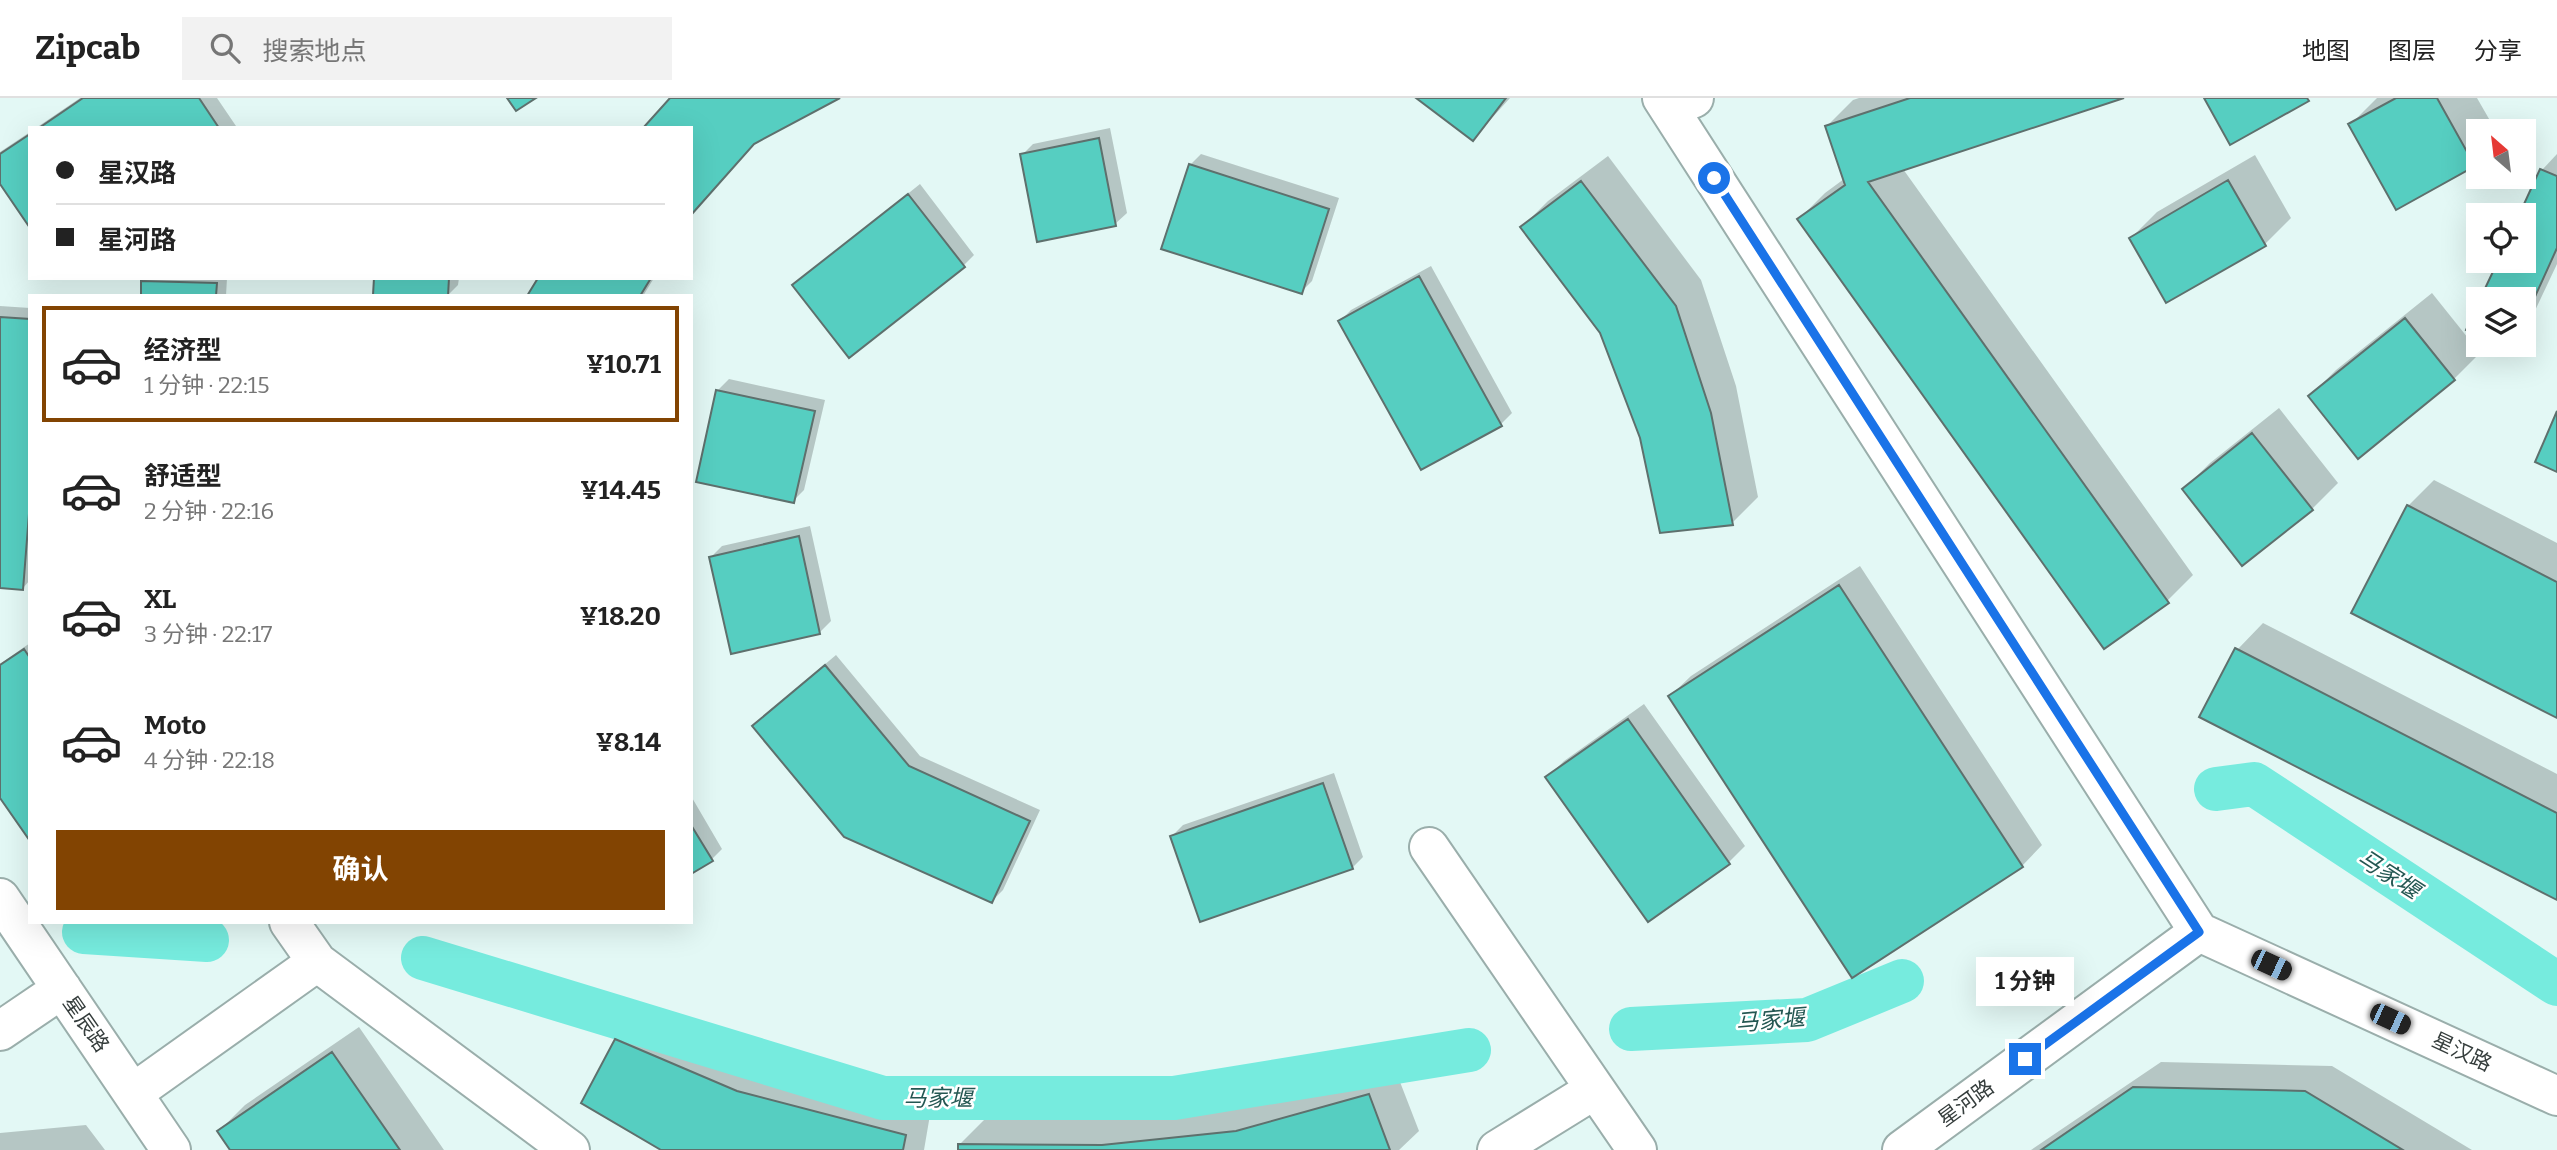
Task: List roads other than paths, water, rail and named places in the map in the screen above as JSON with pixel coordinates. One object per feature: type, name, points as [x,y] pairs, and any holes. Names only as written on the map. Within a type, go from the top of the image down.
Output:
[{"type":"street","points":[[1675,101],[2199,932]]},
{"type":"street","points":[[1429,847],[1637,1150]]},
{"type":"street","name":"星辰路","points":[[0,898],[171,1150]]},
{"type":"street","points":[[290,924],[317,962],[570,1150]]},
{"type":"street","name":"星汉路","points":[[2199,932],[2557,1096]]},
{"type":"street","name":"星河路","points":[[1902,1150],[2199,932]]},
{"type":"street","points":[[134,1093],[317,962]]},
{"type":"street","points":[[0,1031],[62,989]]},
{"type":"street","points":[[1497,1150],[1594,1090]]},
{"type":"waterway","name":"马家堰","points":[[2216,789],[2254,784],[2557,984]]},
{"type":"waterway","name":"马家堰","points":[[84,932],[207,940]]},
{"type":"waterway","name":"马家堰","points":[[423,958],[883,1098],[1174,1098],[1469,1050]]},
{"type":"waterway","name":"马家堰","points":[[1631,1029],[1807,1020],[1902,981]]}]
